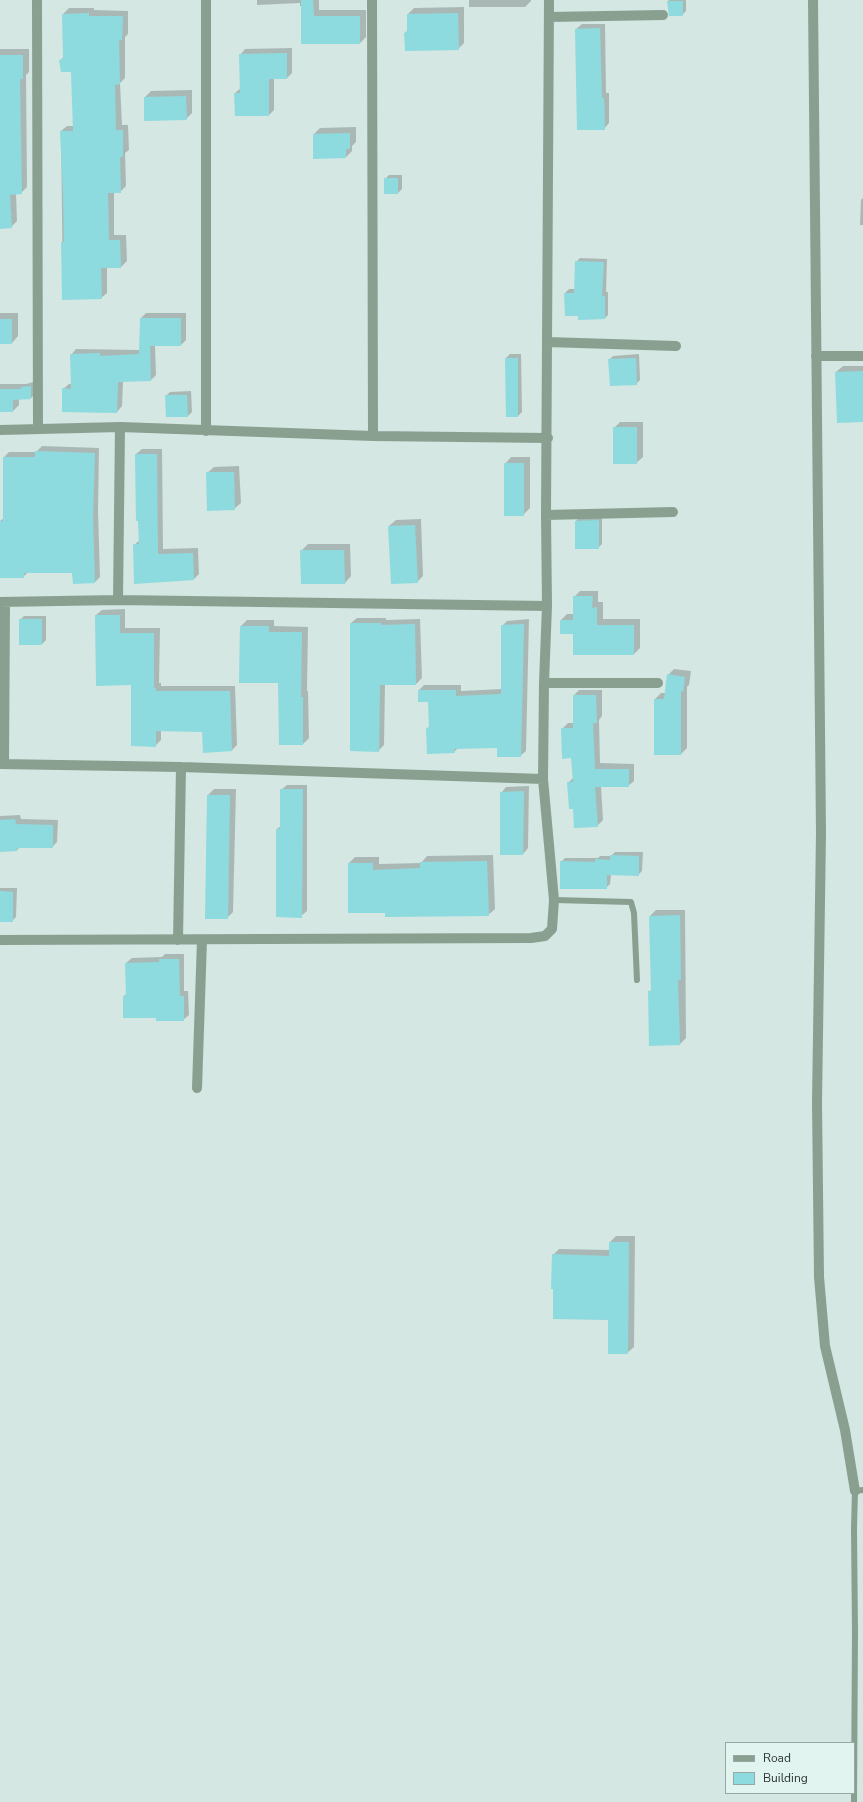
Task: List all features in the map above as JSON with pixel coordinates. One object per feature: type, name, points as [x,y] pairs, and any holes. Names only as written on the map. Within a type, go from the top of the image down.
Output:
[{"type":"street","points":[[37,0],[38,429]]},
{"type":"street","points":[[206,0],[206,431]]},
{"type":"street","points":[[372,0],[373,436]]},
{"type":"street","points":[[0,940],[531,938],[545,936],[552,929],[554,900],[543,779],[544,683],[547,606],[546,515],[548,438],[547,342],[549,0]]},
{"type":"street","points":[[813,0],[821,833],[817,1102],[819,1277],[824,1346],[859,1490]]},
{"type":"street","points":[[549,17],[663,15]]},
{"type":"street","points":[[547,342],[676,346]]},
{"type":"street","points":[[816,356],[863,356]]},
{"type":"street","points":[[118,600],[120,427]]},
{"type":"street","points":[[0,430],[120,427],[373,436],[548,438]]},
{"type":"street","points":[[546,515],[673,512]]},
{"type":"street","points":[[543,779],[2,764],[3,602],[118,600],[547,606]]},
{"type":"street","points":[[544,683],[658,683]]},
{"type":"street","points":[[178,940],[182,768]]},
{"type":"street","points":[[197,1088],[202,940]]},
{"type":"lane","points":[[554,900],[631,902],[634,913],[637,980]]},
{"type":"lane","points":[[854,1742],[854,1530],[859,1490]]},
{"type":"lane","points":[[855,1632],[863,1632]]},
{"type":"building","points":[[301,0],[313,0],[314,16],[360,16],[360,44],[301,44]]},
{"type":"building","points":[[667,1],[683,1],[683,16],[669,16]]},
{"type":"building","points":[[89,13],[89,16],[123,16],[122,40],[119,40],[120,84],[115,85],[116,130],[123,130],[123,157],[120,157],[121,193],[108,193],[109,240],[120,240],[121,268],[101,268],[102,299],[62,300],[61,242],[64,242],[60,131],[73,131],[71,72],[61,72],[59,60],[63,59],[62,14]]},
{"type":"building","points":[[458,13],[459,50],[405,51],[404,33],[407,32],[407,14]]},
{"type":"building","points":[[600,28],[602,98],[604,98],[605,130],[577,130],[575,29]]},
{"type":"building","points":[[287,53],[287,79],[269,79],[269,116],[235,116],[234,93],[240,93],[239,54]]},
{"type":"building","points":[[0,55],[23,55],[23,79],[20,79],[22,194],[10,195],[12,228],[0,229]]},
{"type":"building","points":[[186,96],[187,120],[144,121],[144,97]]},
{"type":"building","points":[[350,133],[350,149],[346,149],[346,158],[313,159],[313,134]]},
{"type":"building","points":[[384,178],[398,178],[398,194],[384,194]]},
{"type":"building","points":[[575,261],[604,262],[602,296],[605,296],[605,319],[578,320],[578,316],[565,316],[564,293],[574,293]]},
{"type":"building","points":[[140,318],[181,318],[181,346],[150,346],[151,381],[118,382],[117,413],[62,412],[62,388],[71,389],[70,354],[100,353],[100,356],[139,354]]},
{"type":"building","points":[[0,319],[12,319],[12,344],[0,344]]},
{"type":"building","points":[[505,358],[518,358],[518,417],[506,417]]},
{"type":"building","points":[[636,358],[637,385],[610,386],[608,359]]},
{"type":"building","points":[[863,371],[863,422],[837,423],[835,372]]},
{"type":"building","points":[[31,386],[31,399],[13,400],[13,412],[0,412],[0,389],[21,389],[21,387]]},
{"type":"building","points":[[165,395],[187,395],[188,417],[166,417]]},
{"type":"building","points":[[613,427],[637,427],[637,464],[613,464]]},
{"type":"building","points":[[35,451],[95,453],[93,516],[95,583],[73,584],[72,573],[24,573],[24,578],[0,578],[0,521],[3,521],[3,457],[35,457]]},
{"type":"building","points":[[135,454],[157,454],[158,554],[193,553],[194,580],[134,584],[133,544],[139,544],[138,521],[136,521]]},
{"type":"building","points":[[504,463],[524,463],[524,516],[504,516]]},
{"type":"building","points":[[206,472],[234,472],[235,510],[207,511]]},
{"type":"building","points":[[599,520],[599,549],[575,549],[575,521]]},
{"type":"building","points":[[415,525],[418,583],[391,584],[388,526]]},
{"type":"building","points":[[300,550],[344,550],[345,584],[301,584]]},
{"type":"building","points":[[573,596],[593,596],[592,608],[597,607],[597,625],[634,625],[634,655],[573,655],[573,634],[560,634],[560,620],[573,620]]},
{"type":"building","points":[[95,615],[120,615],[120,633],[154,633],[154,688],[156,688],[156,691],[230,691],[232,751],[203,753],[202,732],[156,731],[156,747],[131,746],[131,685],[96,686]]},
{"type":"building","points":[[19,619],[42,619],[42,645],[19,645]]},
{"type":"building","points":[[350,623],[381,623],[381,625],[415,624],[416,685],[380,685],[379,752],[350,751]]},
{"type":"building","points":[[524,624],[521,757],[497,757],[497,748],[454,749],[455,753],[427,754],[426,728],[429,728],[428,702],[418,702],[418,690],[456,690],[456,696],[501,694],[501,625]]},
{"type":"building","points":[[240,626],[269,626],[269,632],[302,632],[301,697],[303,697],[303,745],[279,745],[278,683],[239,683]]},
{"type":"building","points":[[667,674],[685,677],[683,692],[681,691],[681,755],[654,755],[654,699],[664,699]]},
{"type":"building","points":[[573,695],[596,695],[597,723],[593,723],[595,769],[629,769],[629,787],[595,787],[598,827],[574,828],[573,809],[569,809],[567,782],[573,782],[571,758],[562,759],[561,728],[573,728]]},
{"type":"building","points":[[280,789],[303,789],[302,918],[276,917],[276,829],[280,829]]},
{"type":"building","points":[[524,791],[523,855],[500,855],[500,792]]},
{"type":"building","points":[[207,795],[230,795],[228,919],[205,919]]},
{"type":"building","points":[[15,819],[16,824],[53,825],[53,848],[17,848],[17,851],[0,852],[0,820]]},
{"type":"building","points":[[610,855],[639,856],[639,876],[607,875],[607,889],[560,889],[560,861],[595,862],[595,859],[610,860]]},
{"type":"building","points":[[487,861],[489,916],[385,917],[385,913],[348,913],[348,863],[373,863],[373,870],[420,868],[420,862]]},
{"type":"building","points":[[0,891],[13,892],[13,922],[0,922]]},
{"type":"building","points":[[680,915],[681,980],[678,980],[680,1045],[649,1046],[648,991],[651,991],[649,916]]},
{"type":"building","points":[[159,959],[179,959],[180,996],[184,996],[184,1021],[156,1021],[156,1018],[123,1018],[123,996],[126,996],[125,963],[159,962]]},
{"type":"building","points":[[609,1242],[629,1242],[628,1354],[608,1354],[608,1320],[553,1319],[553,1289],[551,1289],[552,1254],[609,1256]]}]
